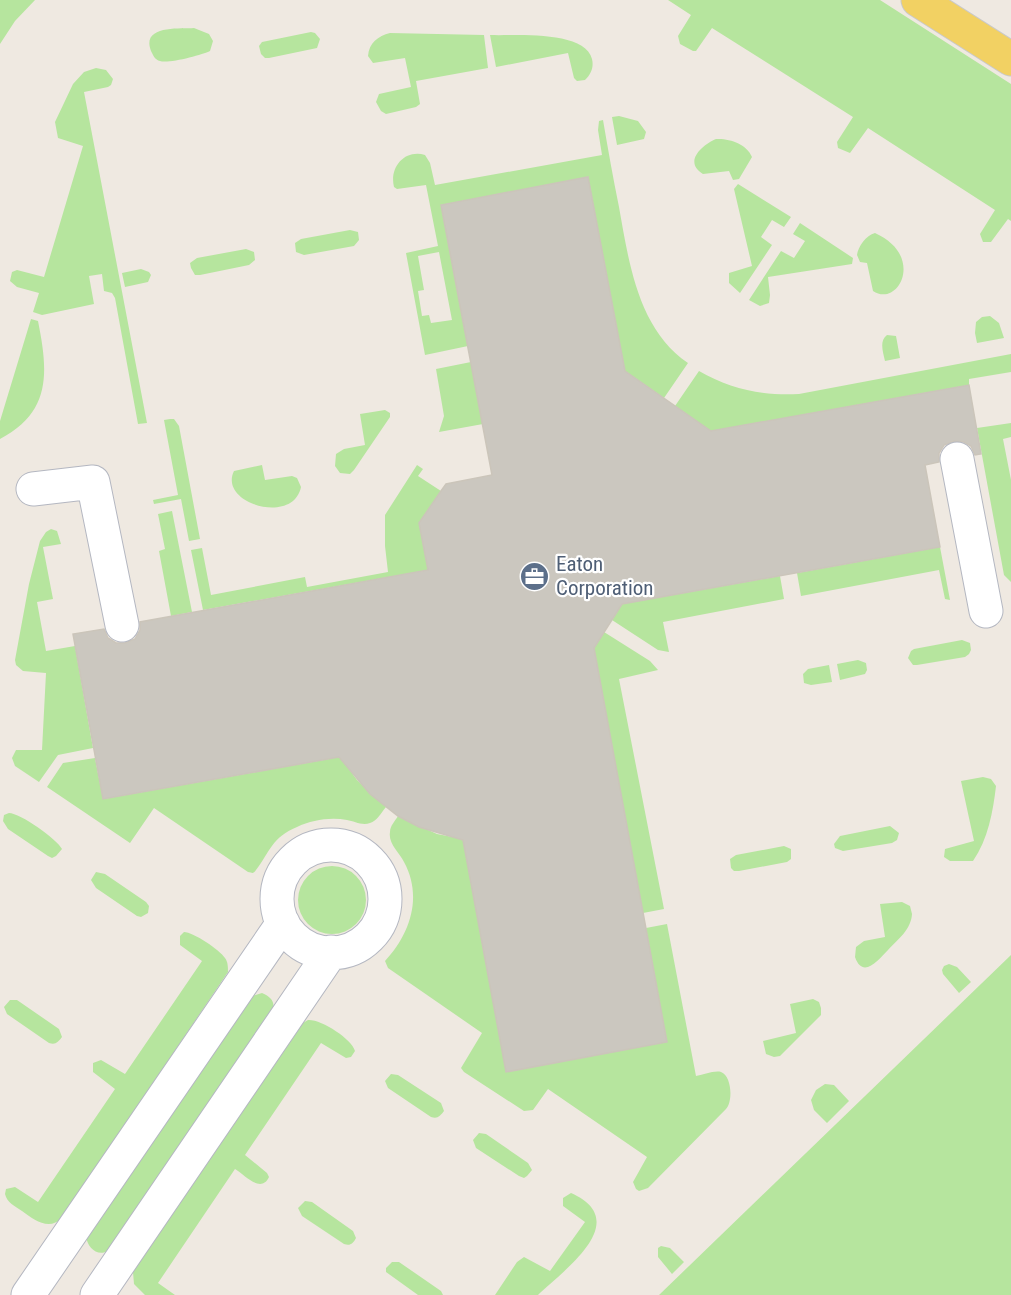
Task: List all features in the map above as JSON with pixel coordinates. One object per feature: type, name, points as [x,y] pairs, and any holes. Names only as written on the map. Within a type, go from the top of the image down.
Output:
[{"type":"main road","points":[[918,0],[1011,59]]},
{"type":"lane","points":[[957,459],[986,611]]},
{"type":"lane","points":[[33,489],[93,482],[122,625]]},
{"type":"lane","points":[[337,845],[355,850],[370,861],[381,877],[385,893],[384,910],[378,926],[367,939],[353,949],[331,952],[319,952],[304,945],[291,935],[283,923],[277,902],[279,884],[287,867],[301,854],[318,846],[337,845]]},
{"type":"lane","points":[[28,1295],[283,923]]},
{"type":"lane","points":[[97,1295],[331,952]]},
{"type":"green space","points":[[0,0],[35,0],[15,21],[0,44]]},
{"type":"green space","points":[[668,0],[880,0],[1011,84],[1011,221],[1008,219],[991,242],[983,242],[980,234],[995,210],[868,128],[850,153],[838,148],[837,142],[853,117],[712,28],[696,51],[680,44],[678,36],[691,15]]},
{"type":"green space","points":[[194,28],[209,34],[213,41],[210,51],[193,57],[164,62],[154,57],[149,43],[151,37],[156,33],[163,30]]},
{"type":"green space","points":[[311,32],[320,39],[317,48],[269,58],[261,54],[259,46],[262,42]]},
{"type":"green space","points":[[390,33],[484,35],[488,68],[416,81],[420,104],[386,114],[381,111],[376,102],[379,94],[411,87],[405,58],[373,63],[368,56],[370,47],[375,41]]},
{"type":"green space","points":[[490,35],[547,36],[576,43],[587,50],[592,59],[592,70],[585,80],[577,81],[574,78],[568,53],[496,67]]},
{"type":"green space","points":[[96,68],[106,70],[113,79],[111,85],[84,92],[147,423],[138,424],[115,298],[112,293],[104,291],[102,274],[89,276],[94,304],[42,315],[33,312],[39,293],[17,287],[10,281],[12,272],[17,270],[44,277],[83,146],[58,138],[55,122],[73,84],[84,72]]},
{"type":"green space","points":[[619,116],[638,121],[646,132],[644,139],[617,145],[612,117]]},
{"type":"green space","points":[[603,120],[627,250],[638,293],[658,332],[671,349],[688,363],[664,398],[625,371],[588,177],[441,205],[468,346],[425,355],[406,253],[438,246],[426,185],[397,189],[394,187],[394,173],[400,161],[411,155],[425,155],[430,163],[435,185],[602,155],[599,121]],"holes":[[[439,252],[452,320],[431,323],[429,315],[422,316],[418,291],[424,290],[418,256]]]},
{"type":"green space","points":[[716,139],[737,143],[750,152],[752,157],[739,179],[733,180],[729,171],[703,174],[697,169],[695,159],[697,154],[705,145]]},
{"type":"green space","points":[[738,184],[791,217],[784,227],[772,220],[761,237],[772,245],[740,293],[729,283],[729,273],[752,266],[734,189]]},
{"type":"green space","points":[[800,223],[853,258],[852,264],[768,277],[769,303],[760,306],[749,300],[781,251],[794,258],[805,241],[793,234]]},
{"type":"green space","points":[[350,230],[358,232],[359,240],[354,246],[304,255],[296,252],[295,243],[301,239]]},
{"type":"green space","points":[[875,233],[891,243],[900,254],[903,266],[903,277],[898,286],[891,292],[882,294],[873,291],[867,263],[860,262],[857,255],[863,242]]},
{"type":"green space","points":[[246,249],[254,252],[255,260],[249,265],[200,275],[195,275],[191,268],[190,263],[197,258]]},
{"type":"green space","points":[[141,269],[151,275],[148,282],[125,287],[122,273]]},
{"type":"green space","points":[[990,316],[999,323],[1004,338],[977,343],[976,322],[982,317]]},
{"type":"green space","points":[[31,319],[38,321],[44,357],[42,389],[38,403],[29,416],[17,428],[0,439],[0,421]]},
{"type":"green space","points":[[887,335],[896,336],[900,358],[885,361],[882,343]]},
{"type":"green space","points":[[1011,354],[1011,372],[969,379],[969,385],[711,431],[675,406],[699,371],[747,390],[773,394],[799,394]]},
{"type":"green space","points":[[471,362],[483,424],[439,432],[444,416],[436,369]]},
{"type":"green space","points":[[385,410],[390,413],[390,417],[354,470],[350,474],[340,473],[335,466],[336,454],[344,449],[365,445],[360,414]]},
{"type":"green space","points":[[174,419],[179,426],[200,539],[189,541],[181,499],[154,504],[153,500],[178,495],[164,420]]},
{"type":"green space","points":[[1011,423],[1011,437],[1003,439],[1011,480],[1011,582],[1004,575],[977,428]]},
{"type":"green space","points":[[262,465],[265,480],[292,476],[297,478],[301,487],[295,499],[285,505],[272,508],[258,506],[237,492],[232,482],[234,471]]},
{"type":"green space","points":[[417,465],[423,469],[418,476],[441,491],[419,523],[428,570],[203,610],[191,550],[202,548],[211,595],[305,577],[307,587],[388,572],[385,515]]},
{"type":"green space","points":[[172,511],[192,612],[171,616],[159,551],[165,549],[158,514]]},
{"type":"green space","points":[[51,529],[57,531],[61,544],[43,547],[53,599],[37,602],[46,651],[75,646],[93,748],[58,755],[39,782],[15,766],[12,758],[16,750],[42,750],[46,673],[23,671],[16,665],[15,660],[29,584],[40,541]]},
{"type":"green space","points":[[940,547],[950,600],[945,599],[939,570],[801,596],[797,573]]},
{"type":"green space","points":[[780,576],[784,599],[663,622],[669,652],[658,650],[612,620],[622,604]]},
{"type":"green space","points":[[604,632],[650,661],[658,670],[619,679],[664,909],[643,913],[594,648]]},
{"type":"green space","points":[[962,640],[970,643],[971,650],[965,657],[917,665],[913,665],[908,658],[914,649]]},
{"type":"green space","points":[[858,660],[866,663],[865,674],[840,680],[837,664]]},
{"type":"green space","points":[[829,665],[832,682],[811,685],[804,683],[803,674],[808,669]]},
{"type":"green space","points":[[339,755],[357,780],[386,807],[375,820],[367,824],[328,819],[289,831],[277,840],[253,873],[248,872],[154,808],[130,843],[47,787],[63,763],[95,758],[103,799],[329,759]]},
{"type":"green space","points":[[983,777],[991,779],[996,786],[986,834],[973,861],[950,861],[944,857],[945,849],[974,841],[961,781]]},
{"type":"green space","points":[[9,813],[38,827],[62,849],[52,858],[8,829],[3,821],[4,815]]},
{"type":"green space","points":[[398,816],[437,834],[463,839],[506,1071],[667,1042],[646,928],[667,924],[696,1076],[712,1072],[725,1074],[729,1084],[730,1101],[726,1109],[648,1188],[639,1191],[633,1182],[647,1157],[548,1089],[533,1110],[524,1111],[464,1072],[461,1068],[482,1033],[388,968],[385,961],[407,927],[413,902],[410,875],[392,844],[390,836],[391,828]]},
{"type":"green space","points":[[890,826],[899,833],[897,840],[892,843],[843,851],[835,848],[834,844],[840,836]]},
{"type":"green space","points":[[784,846],[791,849],[791,859],[787,862],[739,871],[731,868],[730,859],[736,855]]},
{"type":"green space","points":[[332,866],[345,869],[356,876],[363,887],[366,900],[363,913],[356,924],[345,931],[332,934],[319,931],[308,924],[301,913],[298,900],[301,887],[308,876],[319,869]]},
{"type":"green space","points":[[96,872],[105,874],[146,902],[149,906],[148,913],[141,917],[137,916],[96,888],[91,880]]},
{"type":"green space","points":[[902,902],[910,906],[912,914],[907,930],[876,962],[871,966],[862,967],[855,957],[856,947],[864,941],[885,937],[880,904]]},
{"type":"green space","points":[[184,932],[200,938],[218,951],[226,960],[228,972],[62,1218],[52,1224],[37,1221],[9,1202],[5,1194],[6,1189],[15,1187],[38,1202],[115,1089],[93,1072],[93,1063],[101,1060],[125,1074],[202,961],[180,945],[180,936]]},
{"type":"green space","points":[[1011,955],[1011,1295],[659,1295]]},
{"type":"green space","points":[[949,964],[957,967],[971,982],[959,993],[943,974],[944,966]]},
{"type":"green space","points":[[262,993],[272,1000],[273,1011],[108,1251],[96,1252],[88,1244],[86,1236],[252,996]]},
{"type":"green space","points":[[813,999],[819,1002],[821,1015],[780,1056],[774,1057],[766,1054],[763,1041],[796,1033],[790,1004]]},
{"type":"green space","points":[[10,1000],[17,1000],[59,1029],[62,1037],[57,1043],[49,1043],[7,1014],[4,1007]]},
{"type":"green space","points":[[308,1020],[335,1031],[353,1046],[355,1051],[351,1057],[346,1058],[321,1043],[245,1155],[267,1173],[269,1177],[266,1182],[257,1184],[235,1169],[158,1283],[175,1295],[145,1295],[134,1284],[133,1272],[303,1023]]},
{"type":"green space","points":[[391,1074],[398,1075],[441,1103],[444,1111],[439,1117],[431,1117],[388,1088],[385,1081]]},
{"type":"green space","points":[[825,1084],[834,1085],[849,1101],[827,1123],[814,1110],[811,1100],[816,1090]]},
{"type":"green space","points":[[479,1133],[486,1134],[528,1163],[532,1170],[524,1178],[476,1148],[473,1140]]},
{"type":"green space","points":[[571,1193],[589,1204],[596,1217],[595,1231],[588,1245],[538,1295],[495,1295],[517,1262],[524,1257],[550,1271],[585,1222],[563,1206],[563,1198]]},
{"type":"green space","points":[[305,1201],[312,1202],[353,1231],[356,1238],[354,1242],[350,1245],[344,1244],[302,1216],[298,1208]]},
{"type":"green space","points":[[661,1246],[670,1248],[684,1262],[672,1274],[658,1257],[658,1248]]},
{"type":"green space","points":[[392,1262],[399,1262],[441,1291],[443,1295],[418,1295],[386,1272],[386,1268]]},
{"type":"building","points":[[588,177],[625,371],[711,431],[969,385],[981,454],[975,455],[971,446],[964,442],[954,441],[944,445],[939,453],[939,462],[925,465],[940,547],[622,604],[594,648],[667,1042],[506,1072],[463,840],[419,827],[398,816],[370,794],[339,757],[103,799],[73,634],[104,629],[108,638],[116,643],[125,643],[135,639],[140,630],[140,622],[428,570],[419,523],[446,484],[492,475],[441,205]]},
{"type":"place","name":"Eaton Corporation","points":[[535,576]]}]
